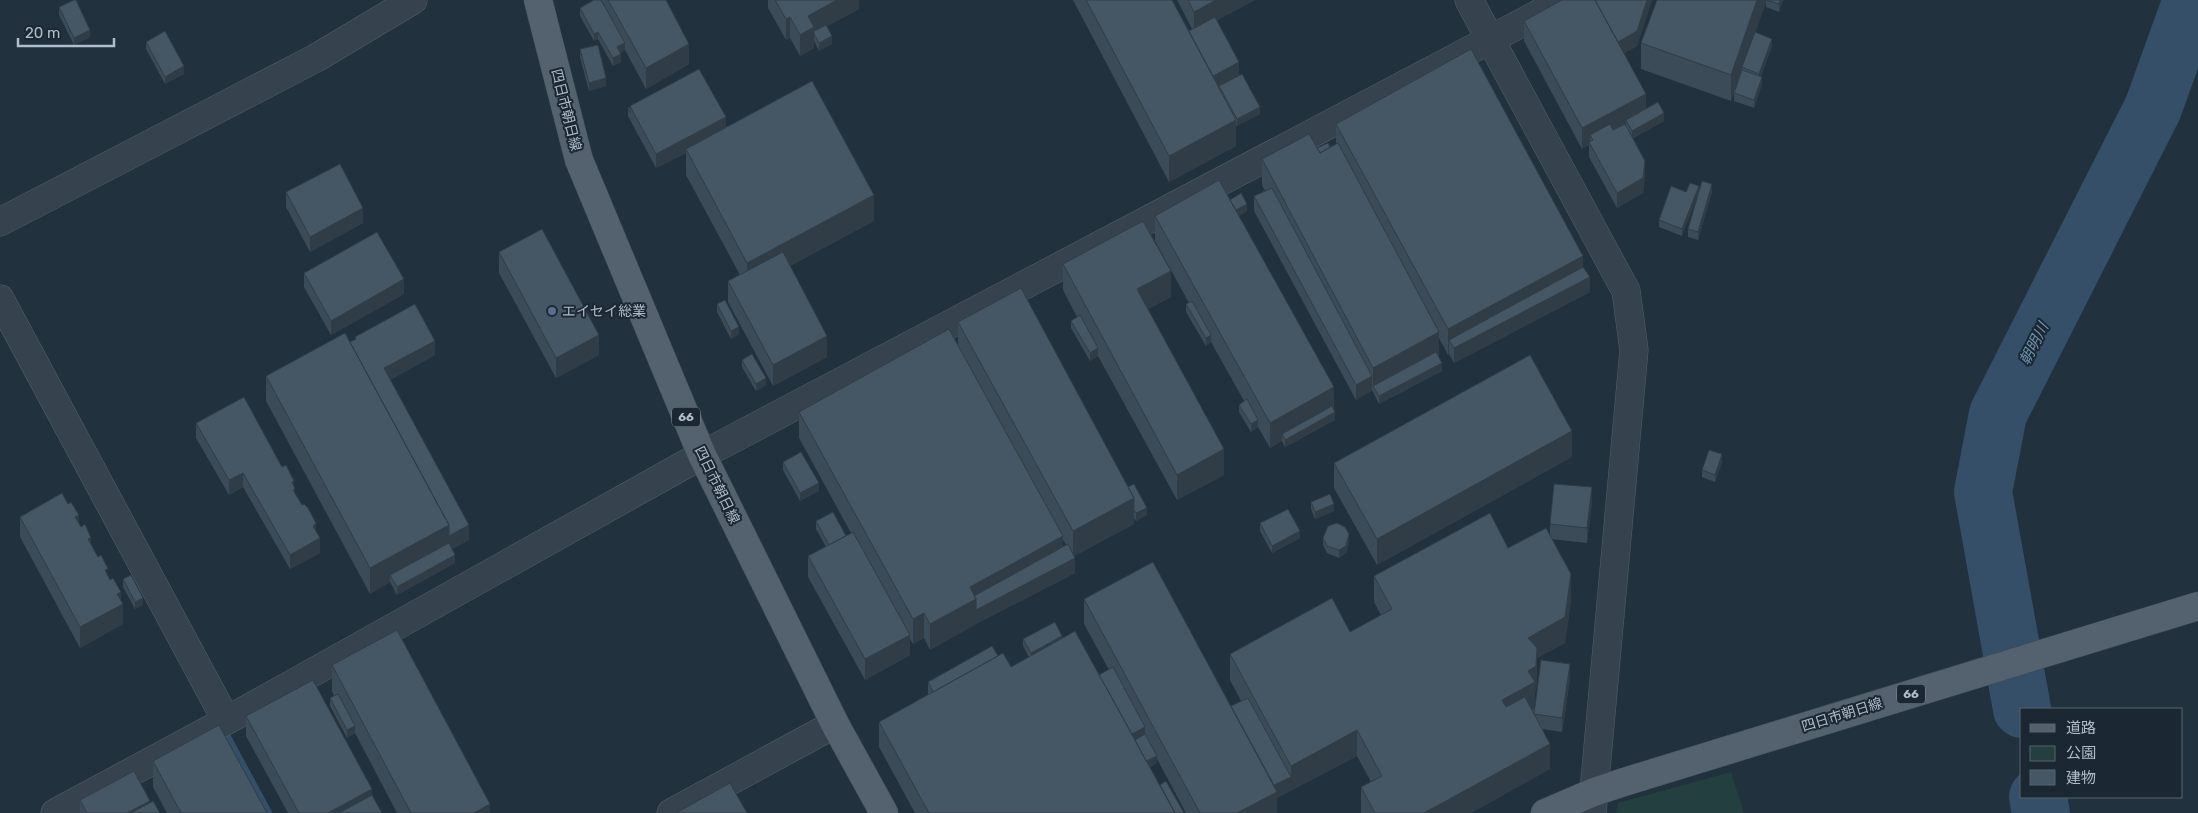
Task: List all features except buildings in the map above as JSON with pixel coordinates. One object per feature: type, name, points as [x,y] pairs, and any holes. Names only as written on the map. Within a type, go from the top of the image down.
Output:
[{"type":"main road","name":"四日市朝日線","points":[[538,0],[579,160],[702,455],[836,724],[884,813]]},
{"type":"main road","name":"四日市朝日線","points":[[1545,813],[1593,802],[1624,782],[2198,606]]},
{"type":"street","points":[[0,222],[316,58],[413,0]]},
{"type":"street","points":[[1468,0],[1626,291],[1634,350],[1593,802]]},
{"type":"street","points":[[55,813],[219,724],[702,455],[1565,0]]},
{"type":"street","points":[[0,299],[219,724]]},
{"type":"street","points":[[671,813],[836,724]]},
{"type":"green space","points":[[1731,772],[1744,813],[1616,813],[1618,803]]},
{"type":"waterway","name":"朝明川","points":[[2022,708],[1983,492],[1998,414],[2153,108],[2192,0]]},
{"type":"waterway","points":[[220,726],[267,813]]},
{"type":"waterway","name":"朝明川","points":[[2038,798],[2041,813]]},
{"type":"place","name":"エイセイ総業","points":[[552,311]]}]
